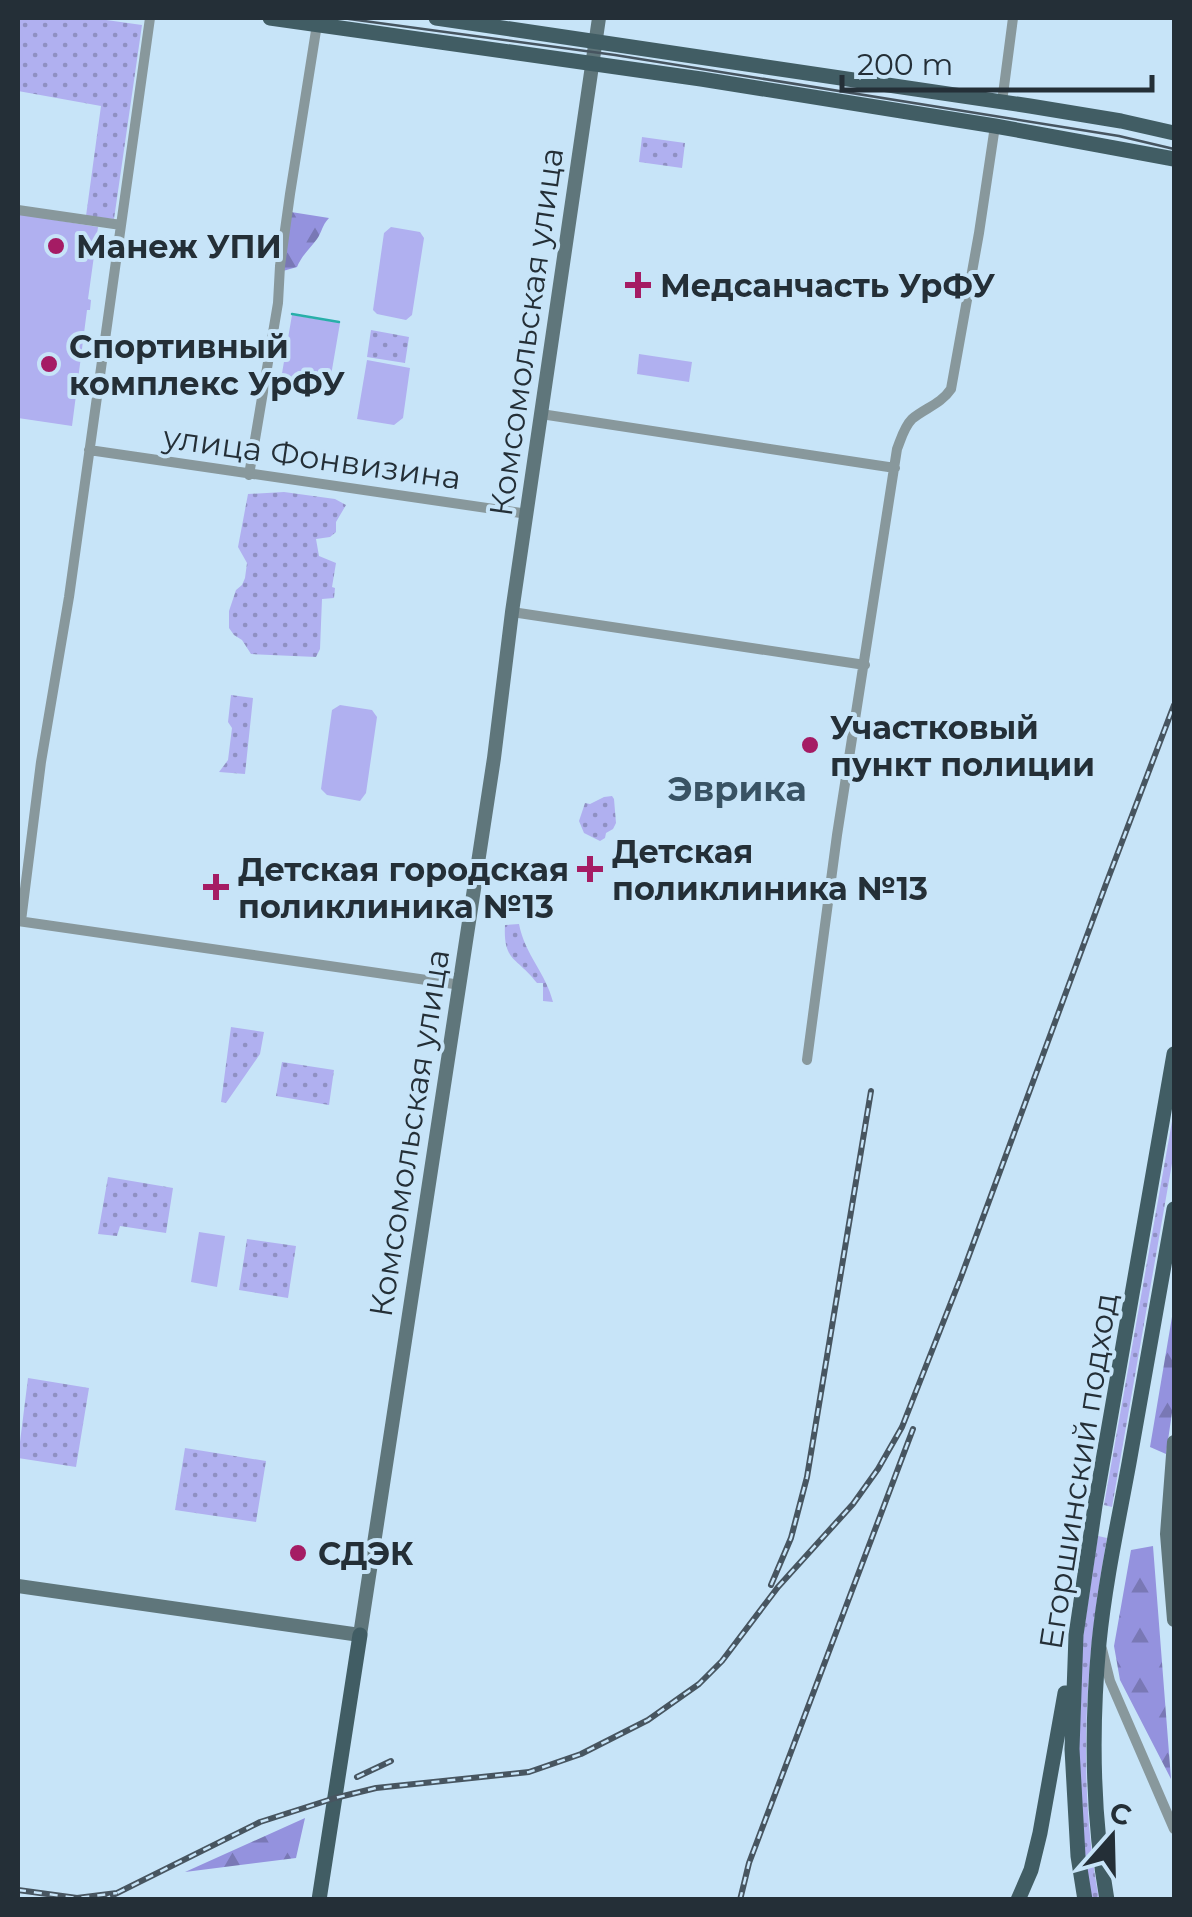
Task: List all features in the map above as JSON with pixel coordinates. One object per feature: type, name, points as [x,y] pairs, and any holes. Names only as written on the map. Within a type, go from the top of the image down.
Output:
[{"type":"main road","points":[[270,18],[317,21],[995,126],[1174,158]]},
{"type":"main road","points":[[436,18],[1002,102],[1174,133]]},
{"type":"main road","name":"Комсомольская улица","points":[[318,1900],[461,985],[599,18]]},
{"type":"main road","name":"Егоршинский подход","points":[[1085,1900],[1072,1767],[1076,1635],[1174,1054]]},
{"type":"main road","name":"Егоршинский подход","points":[[1107,1900],[1094,1803],[1094,1709],[1100,1641],[1174,1210]]},
{"type":"main road","points":[[1174,1442],[1167,1534],[1174,1620]]},
{"type":"main road","points":[[18,1586],[360,1635]]},
{"type":"main road","points":[[1018,1900],[1040,1833],[1076,1635]]},
{"type":"street","points":[[150,18],[19,921],[461,985]]},
{"type":"street","points":[[1002,102],[1014,18]]},
{"type":"street","points":[[249,474],[278,303],[280,266],[317,21]]},
{"type":"street","points":[[806,1060],[897,449],[912,420],[943,400],[951,389],[995,126]]},
{"type":"street","points":[[18,210],[120,225]]},
{"type":"street","points":[[541,414],[895,468]]},
{"type":"street","name":"улица Фонвизина","points":[[89,450],[528,514]]},
{"type":"street","points":[[512,612],[865,666]]},
{"type":"street","points":[[1100,1641],[1110,1681],[1174,1829]]},
{"type":"street","points":[[1163,1806],[1174,1815]]},
{"type":"shaded area","points":[[18,18],[92,18],[142,25],[114,219],[86,216],[101,106],[18,91]]},
{"type":"shaded area","points":[[642,137],[685,143],[682,168],[639,162]]},
{"type":"shaded area","name":"Спортивный комплекс УрФУ","points":[[18,214],[98,227],[72,426],[18,418]]},
{"type":"shaded area","points":[[391,227],[420,232],[424,238],[412,315],[406,320],[373,310],[384,233]]},
{"type":"shaded area","points":[[292,315],[340,323],[328,393],[280,385]]},
{"type":"shaded area","points":[[371,330],[409,337],[405,363],[367,357]]},
{"type":"shaded area","points":[[639,354],[692,362],[689,382],[637,374]]},
{"type":"shaded area","points":[[367,360],[410,368],[403,418],[394,425],[357,419]]},
{"type":"shaded area","points":[[284,492],[335,499],[346,505],[336,522],[336,532],[316,539],[319,556],[336,563],[334,598],[322,599],[320,649],[316,657],[251,654],[229,628],[229,611],[245,578],[247,563],[238,547],[248,494]]},
{"type":"shaded area","points":[[231,695],[253,698],[245,774],[219,772],[228,760]]},
{"type":"shaded area","points":[[340,705],[372,710],[377,717],[366,793],[360,801],[327,795],[321,789],[332,710]]},
{"type":"shaded area","points":[[604,797],[614,799],[616,823],[600,841],[584,833],[579,821],[585,803]]},
{"type":"shaded area","points":[[519,924],[553,1002],[543,1001],[543,983],[537,983],[509,953],[505,925]]},
{"type":"shaded area","points":[[231,1027],[264,1032],[260,1054],[226,1103],[221,1102]]},
{"type":"shaded area","points":[[282,1062],[334,1070],[329,1105],[276,1096]]},
{"type":"shaded area","points":[[1174,1110],[1174,1152],[1112,1507],[1104,1505]]},
{"type":"shaded area","points":[[108,1177],[173,1188],[166,1233],[120,1226],[117,1236],[98,1234]]},
{"type":"shaded area","points":[[199,1232],[225,1236],[217,1287],[191,1282]]},
{"type":"shaded area","points":[[247,1239],[296,1246],[288,1298],[239,1290]]},
{"type":"shaded area","points":[[28,1378],[89,1388],[76,1467],[18,1458]]},
{"type":"shaded area","points":[[185,1448],[266,1461],[256,1522],[175,1510]]},
{"type":"shaded area","points":[[1098,1536],[1107,1538],[1093,1628],[1086,1719],[1088,1809],[1099,1899],[1090,1900],[1077,1777],[1081,1650]]},
{"type":"green space","points":[[291,212],[329,218],[297,267],[283,271]]},
{"type":"green space","points":[[1174,1305],[1174,1399],[1166,1454],[1150,1447]]},
{"type":"green space","points":[[1153,1546],[1171,1779],[1120,1680],[1114,1646],[1131,1550]]},
{"type":"green space","points":[[305,1818],[296,1858],[185,1872]]},
{"type":"waterway","points":[[292,314],[339,322]]},
{"type":"tram line","points":[[342,18],[615,55],[1119,136],[1174,149]]},
{"type":"railway","points":[[103,1900],[260,1822],[335,1798],[376,1788],[529,1772],[581,1754],[648,1720],[699,1684],[722,1661],[778,1587],[853,1504],[902,1427],[1174,705]]},
{"type":"railway","points":[[771,1585],[791,1538],[807,1477],[871,1091]]},
{"type":"railway","points":[[740,1900],[749,1863],[913,1429]]},
{"type":"railway","points":[[357,1777],[391,1761]]},
{"type":"railway","points":[[18,1890],[77,1898],[117,1893]]},
{"type":"place","name":"Манеж УПИ","points":[[56,246]]},
{"type":"place","name":"Медсанчасть УрФУ","points":[[638,285]]},
{"type":"place","name":"Спортивный комплекс УрФУ","points":[[49,364]]},
{"type":"place","name":"Участковый пункт полиции","points":[[810,745]]},
{"type":"place","name":"Детская поликлиника №13","points":[[590,869]]},
{"type":"place","name":"Детская городская поликлиника №13","points":[[216,887]]},
{"type":"place","name":"СДЭК","points":[[298,1553]]},
{"type":"district","name":"Эврика","points":[[737,788]]}]
